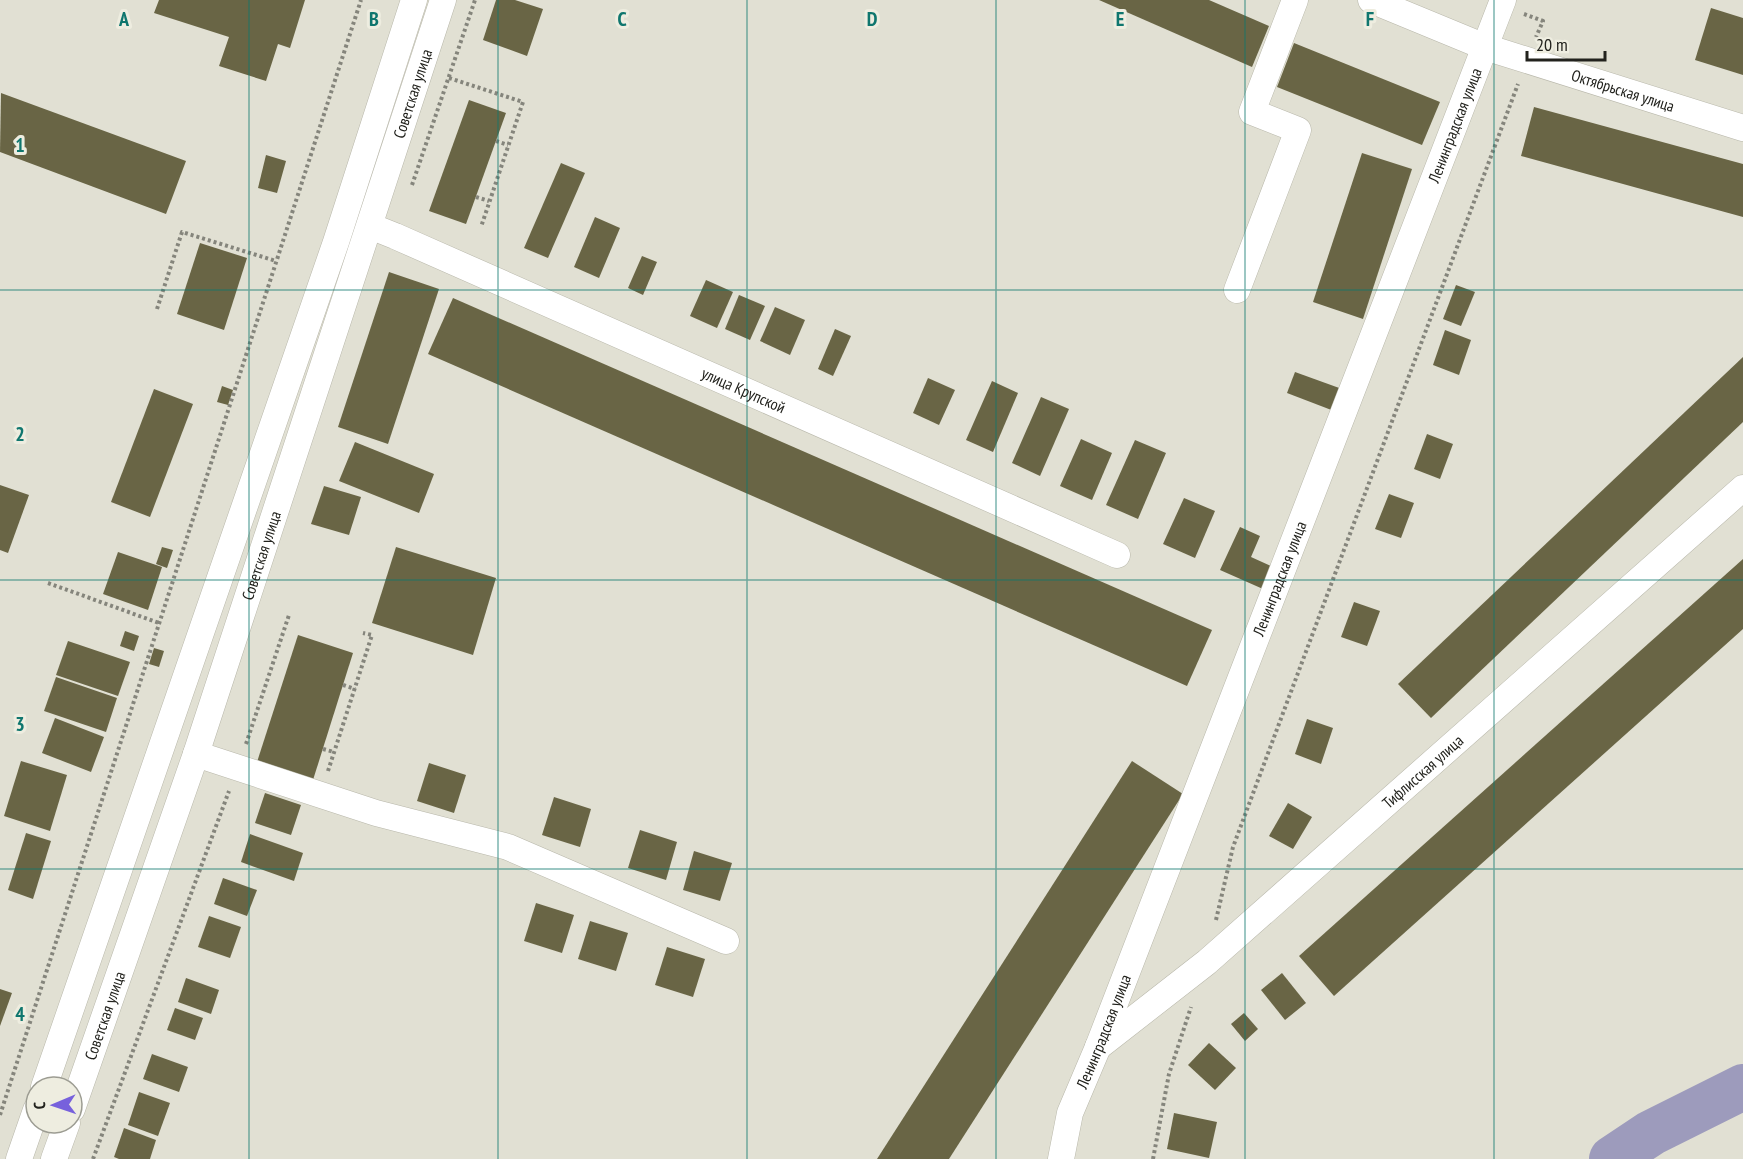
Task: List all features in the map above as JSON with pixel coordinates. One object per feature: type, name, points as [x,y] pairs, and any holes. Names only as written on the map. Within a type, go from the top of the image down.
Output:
[{"type":"street","name":"Советская улица","points":[[48,1075],[336,242],[414,0]]},
{"type":"street","name":"Советская улица","points":[[84,1075],[196,754],[443,0]]},
{"type":"street","points":[[1237,290],[1298,130],[1252,112],[1295,0]]},
{"type":"street","name":"Октябрьская улица","points":[[1371,0],[1485,47],[1743,128]]},
{"type":"street","name":"Ленинградская улица","points":[[1061,1159],[1070,1113],[1098,1047],[1503,0]]},
{"type":"street","name":"улица Крупской","points":[[370,226],[1116,555]]},
{"type":"street","name":"Тифлисская улица","points":[[1098,1047],[1207,962],[1743,488]]},
{"type":"street","points":[[196,754],[376,813],[508,847],[726,941]]},
{"type":"street","points":[[19,1159],[27,1135]]},
{"type":"street","points":[[54,1159],[63,1135]]},
{"type":"path","points":[[0,1114],[361,0]]},
{"type":"path","points":[[1207,962],[1233,847],[1543,21]]},
{"type":"path","points":[[449,78],[523,102],[481,227]]},
{"type":"path","points":[[496,141],[508,146]]},
{"type":"path","points":[[476,197],[489,201]]},
{"type":"path","points":[[157,309],[182,232],[276,261]]},
{"type":"path","points":[[48,583],[159,623]]},
{"type":"path","points":[[93,1159],[238,768],[289,615]]},
{"type":"path","points":[[320,795],[372,635],[363,633]]},
{"type":"path","points":[[343,685],[354,688]]},
{"type":"path","points":[[323,749],[334,752]]},
{"type":"path","points":[[1153,1159],[1169,1074],[1192,1007]]},
{"type":"building","points":[[159,0],[305,0],[290,48],[278,44],[266,81],[219,66],[229,37],[154,13]]},
{"type":"building","points":[[496,0],[515,0],[543,9],[527,56],[483,40]]},
{"type":"building","points":[[1099,0],[1209,0],[1269,26],[1252,67]]},
{"type":"building","points":[[1711,8],[1743,18],[1743,75],[1695,60]]},
{"type":"building","points":[[1294,43],[1440,102],[1422,145],[1277,87]]},
{"type":"building","points":[[1,93],[186,161],[166,214],[0,152]]},
{"type":"building","points":[[469,100],[506,113],[466,224],[429,211]]},
{"type":"building","points":[[1534,107],[1743,164],[1743,217],[1521,156]]},
{"type":"building","points":[[1362,153],[1412,169],[1363,319],[1313,302]]},
{"type":"building","points":[[266,155],[286,161],[277,193],[258,188]]},
{"type":"building","points":[[561,163],[585,173],[548,258],[524,248]]},
{"type":"building","points":[[595,217],[620,228],[599,278],[574,267]]},
{"type":"building","points":[[200,243],[247,258],[224,330],[177,314]]},
{"type":"building","points":[[642,256],[657,262],[643,295],[628,288]]},
{"type":"building","points":[[389,272],[439,289],[388,444],[338,427]]},
{"type":"building","points":[[706,280],[733,292],[717,328],[690,316]]},
{"type":"building","points":[[1456,285],[1475,292],[1461,326],[1443,319]]},
{"type":"building","points":[[739,295],[765,306],[750,340],[725,329]]},
{"type":"building","points":[[453,298],[1212,630],[1187,686],[428,354]]},
{"type":"building","points":[[775,307],[805,320],[790,355],[760,341]]},
{"type":"building","points":[[835,329],[851,336],[833,376],[818,369]]},
{"type":"building","points":[[1445,330],[1471,340],[1459,375],[1433,365]]},
{"type":"building","points":[[1743,357],[1743,422],[1431,718],[1398,684]]},
{"type":"building","points":[[1295,372],[1342,389],[1334,411],[1287,393]]},
{"type":"building","points":[[928,378],[955,390],[939,425],[913,413]]},
{"type":"building","points":[[992,381],[1018,393],[993,452],[966,440]]},
{"type":"building","points":[[222,386],[233,390],[228,405],[217,402]]},
{"type":"building","points":[[154,389],[193,404],[150,517],[111,502]]},
{"type":"building","points":[[1041,397],[1069,409],[1040,476],[1012,463]]},
{"type":"building","points":[[1427,434],[1453,444],[1440,479],[1414,469]]},
{"type":"building","points":[[1081,439],[1112,453],[1092,500],[1060,486]]},
{"type":"building","points":[[1135,440],[1166,453],[1138,519],[1106,505]]},
{"type":"building","points":[[355,442],[434,474],[419,513],[339,481]]},
{"type":"building","points":[[0,485],[29,495],[8,553],[0,550]]},
{"type":"building","points":[[324,486],[361,497],[349,535],[311,524]]},
{"type":"building","points":[[1389,494],[1414,503],[1401,538],[1375,529]]},
{"type":"building","points":[[1184,498],[1215,511],[1195,558],[1163,544]]},
{"type":"building","points":[[1240,527],[1260,536],[1251,557],[1273,567],[1263,589],[1220,570]]},
{"type":"building","points":[[162,547],[173,550],[167,568],[156,564]]},
{"type":"building","points":[[396,547],[496,578],[473,655],[372,623]]},
{"type":"building","points":[[118,552],[162,567],[148,610],[103,594]]},
{"type":"building","points":[[1743,559],[1743,629],[1334,996],[1299,956]]},
{"type":"building","points":[[1354,602],[1380,611],[1367,646],[1341,637]]},
{"type":"building","points":[[125,631],[139,636],[134,651],[120,646]]},
{"type":"building","points":[[298,635],[353,653],[313,780],[257,762]]},
{"type":"building","points":[[68,641],[130,662],[118,696],[56,675]]},
{"type":"building","points":[[154,648],[164,651],[159,667],[149,664]]},
{"type":"building","points":[[56,677],[117,698],[106,732],[44,711]]},
{"type":"building","points":[[55,718],[104,737],[91,772],[42,753]]},
{"type":"building","points":[[1307,719],[1333,728],[1321,764],[1295,754]]},
{"type":"building","points":[[21,761],[67,775],[50,831],[4,816]]},
{"type":"building","points":[[1132,761],[1183,794],[949,1159],[877,1159]]},
{"type":"building","points":[[429,763],[466,775],[454,813],[417,801]]},
{"type":"building","points":[[265,793],[301,805],[291,835],[255,823]]},
{"type":"building","points":[[554,797],[591,809],[580,847],[542,835]]},
{"type":"building","points":[[1288,803],[1312,817],[1293,849],[1269,836]]},
{"type":"building","points":[[640,830],[677,842],[666,880],[628,868]]},
{"type":"building","points":[[26,833],[51,841],[33,899],[8,890]]},
{"type":"building","points":[[250,834],[303,853],[294,881],[241,862]]},
{"type":"building","points":[[694,851],[732,863],[720,901],[683,890]]},
{"type":"building","points":[[223,878],[257,890],[247,916],[214,904]]},
{"type":"building","points":[[536,903],[574,915],[562,953],[524,941]]},
{"type":"building","points":[[209,916],[241,927],[230,958],[198,947]]},
{"type":"building","points":[[590,921],[628,933],[616,971],[578,959]]},
{"type":"building","points":[[667,947],[705,959],[693,997],[655,985]]},
{"type":"building","points":[[1282,973],[1306,1003],[1285,1020],[1261,990]]},
{"type":"building","points":[[186,978],[219,990],[211,1014],[178,1002]]},
{"type":"building","points":[[0,989],[12,993],[0,1026]]},
{"type":"building","points":[[175,1008],[203,1018],[195,1040],[167,1030]]},
{"type":"building","points":[[1244,1013],[1258,1029],[1245,1041],[1231,1024]]},
{"type":"building","points":[[1209,1043],[1236,1068],[1215,1090],[1188,1065]]},
{"type":"building","points":[[152,1054],[188,1067],[179,1092],[143,1079]]},
{"type":"building","points":[[139,1092],[170,1103],[158,1136],[128,1125]]},
{"type":"building","points":[[1174,1113],[1217,1122],[1209,1158],[1167,1149]]},
{"type":"building","points":[[124,1128],[156,1140],[150,1159],[114,1157]]},
{"type":"waterway","points":[[1612,1159],[1651,1133],[1743,1087]]}]
